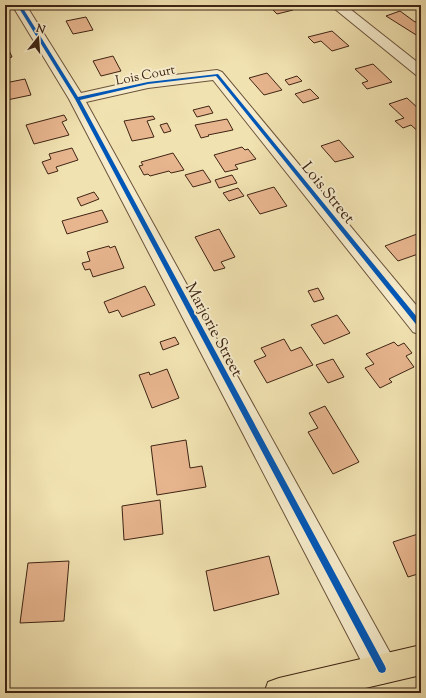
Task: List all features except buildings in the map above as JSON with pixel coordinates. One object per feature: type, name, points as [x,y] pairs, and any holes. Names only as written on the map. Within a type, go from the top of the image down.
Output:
[{"type":"main road","points":[[278,693],[421,660]]},
{"type":"street","name":"Marjorie Street","points":[[19,5],[77,99],[382,669]]},
{"type":"street","points":[[337,5],[421,72]]},
{"type":"street","name":"Lois Court","points":[[77,99],[148,83],[217,75]]},
{"type":"street","name":"Lois Street","points":[[217,75],[421,326]]},
{"type":"cycle path","points":[[19,5],[77,99],[382,669]]},
{"type":"cycle path","points":[[77,99],[148,83],[217,75],[421,326]]}]
